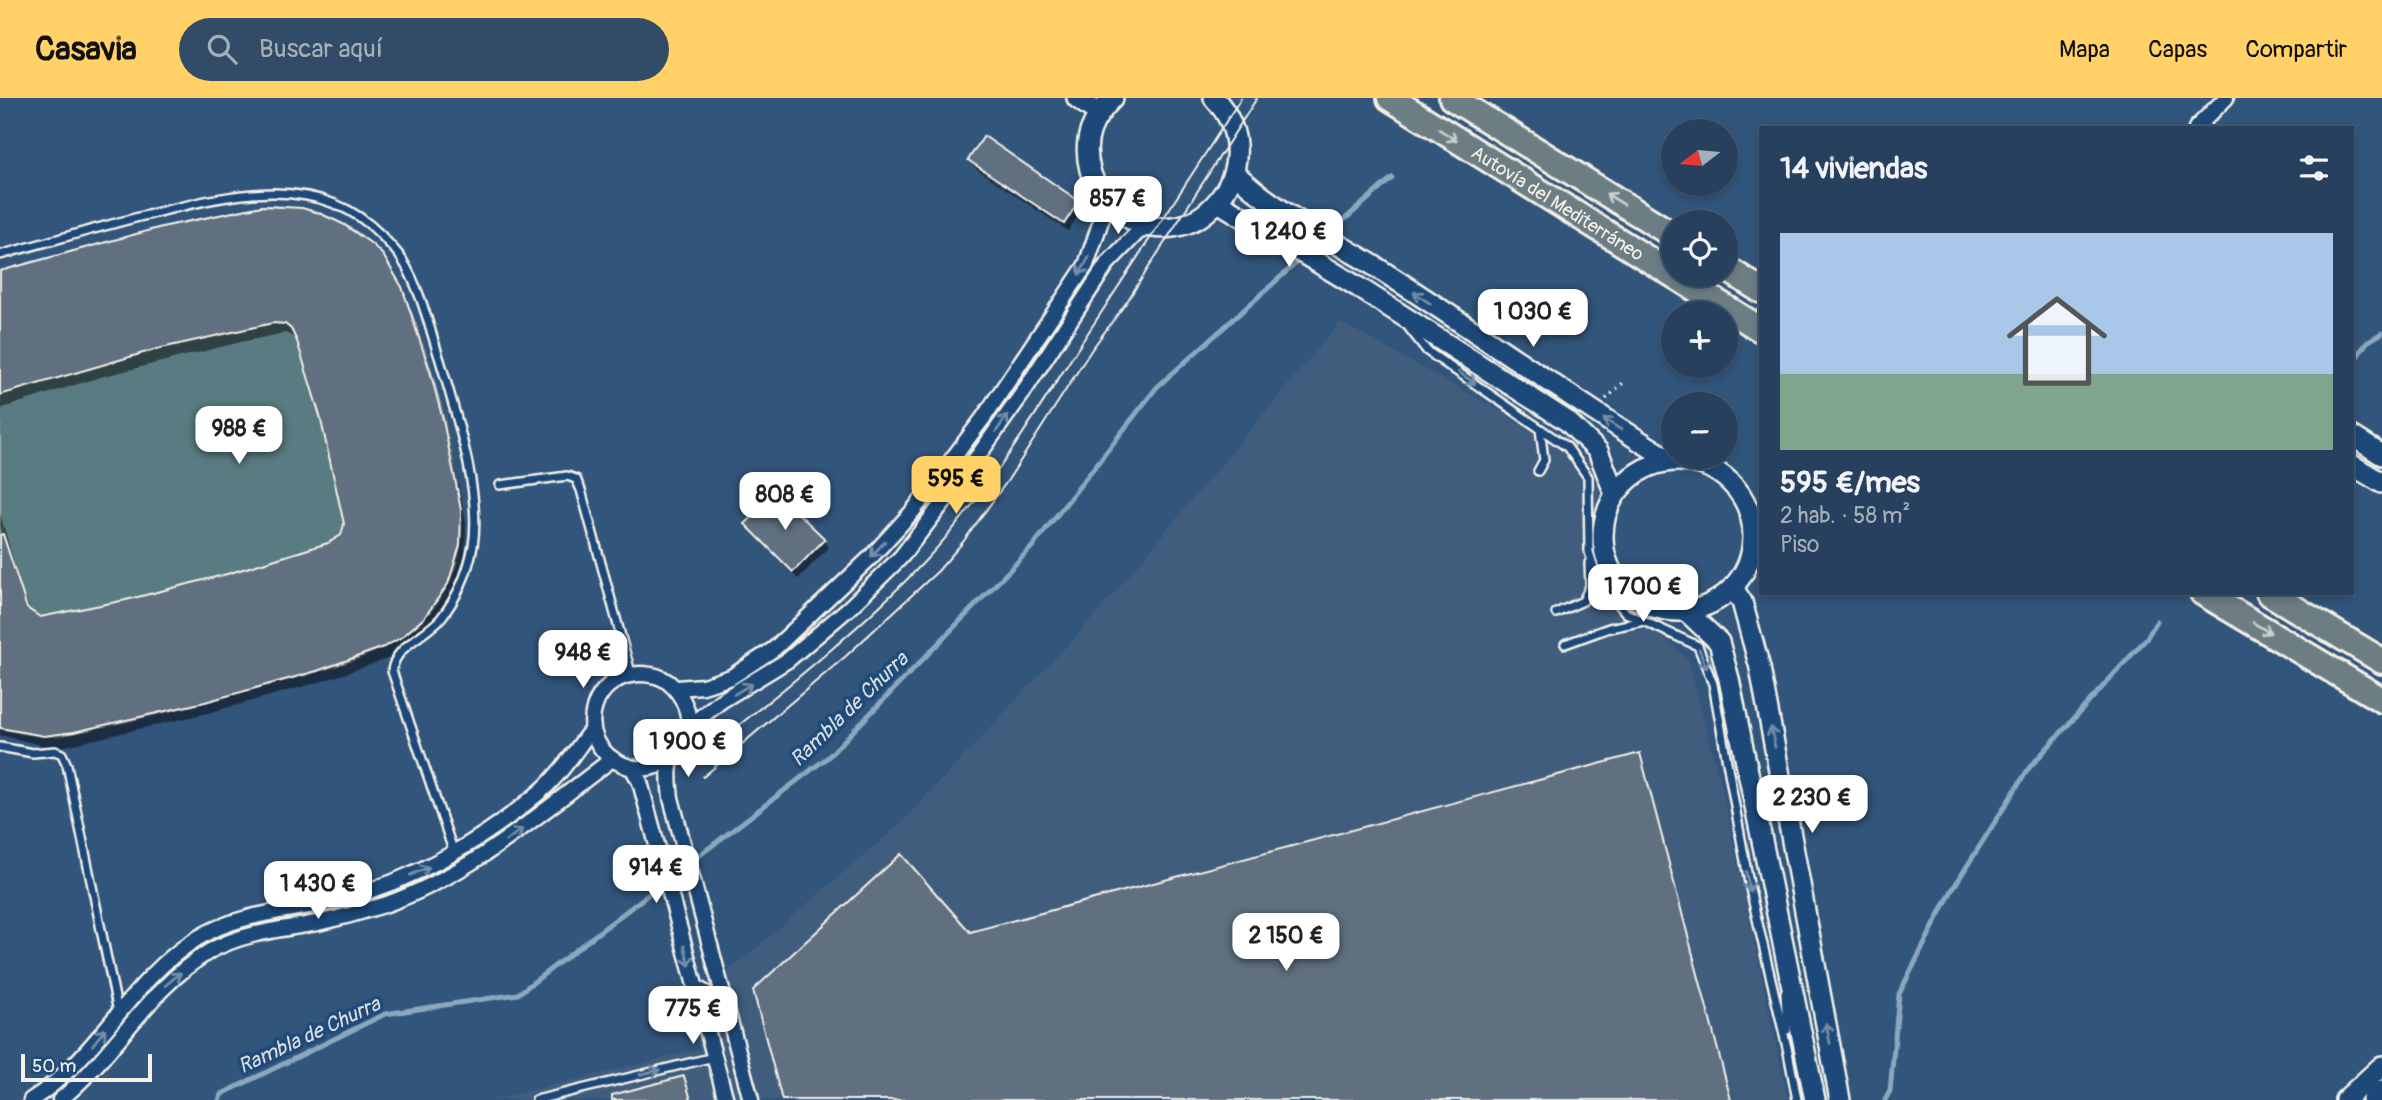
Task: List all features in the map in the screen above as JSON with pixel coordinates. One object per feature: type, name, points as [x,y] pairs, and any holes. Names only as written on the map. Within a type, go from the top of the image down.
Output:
[{"type":"highway","name":"Autovía del Mediterráneo","points":[[1390,98],[1759,328]]},
{"type":"highway","name":"Autovía del Mediterráneo","points":[[1452,98],[1661,228]]},
{"type":"highway","points":[[1738,275],[1759,288]]},
{"type":"highway","points":[[2206,595],[2382,700]]},
{"type":"highway","points":[[2272,595],[2382,661]]},
{"type":"street","points":[[1077,98],[1098,113]]},
{"type":"street","points":[[1113,98],[1098,113],[1089,135],[1088,159],[1094,182],[1107,203],[1128,218],[1153,226],[1177,226],[1199,217],[1218,202],[1228,188],[1235,173],[1237,151],[1234,128],[1224,109],[1214,98]]},
{"type":"street","points":[[2198,126],[2226,98]]},
{"type":"street","points":[[1235,173],[1256,193],[1377,268],[1592,412],[1661,454]]},
{"type":"street","points":[[1218,202],[1358,287],[1567,421],[1598,451],[1615,494]]},
{"type":"street","points":[[676,688],[703,686],[731,677],[774,649],[871,557],[913,511],[984,417],[1086,265],[1107,203]]},
{"type":"street","points":[[687,728],[721,701],[788,660],[850,607],[901,556],[964,477],[1107,264],[1138,232],[1153,226]]},
{"type":"street","points":[[2354,437],[2382,454]]},
{"type":"street","points":[[1661,462],[1648,466],[1629,478],[1615,494],[1605,516],[1603,541],[1608,564],[1621,585],[1640,601],[1662,610],[1686,611],[1712,604],[1733,588],[1746,570],[1757,547],[1752,518],[1739,490],[1720,472],[1710,469]]},
{"type":"street","points":[[2354,466],[2382,483]]},
{"type":"street","points":[[1739,490],[1759,490]]},
{"type":"street","points":[[1733,588],[1742,602],[1760,668],[1840,1100]]},
{"type":"street","points":[[1686,611],[1719,642],[1734,700],[1781,936],[1800,1099]]},
{"type":"street","points":[[674,755],[655,767],[633,769],[611,760],[598,745],[592,729],[595,702],[609,684],[631,673],[654,675],[676,688],[687,711],[687,728],[683,742],[670,766],[671,798],[751,1100]]},
{"type":"street","points":[[31,1100],[62,1078],[145,980],[172,956],[216,929],[365,893],[433,865],[478,838],[543,789],[592,729]]},
{"type":"street","points":[[60,1100],[95,1066],[170,980],[209,952],[228,942],[350,916],[411,894],[480,859],[611,760]]},
{"type":"street","points":[[633,769],[640,782],[726,1100]]},
{"type":"street","points":[[2345,1100],[2382,1066]]},
{"type":"street","points":[[2372,1100],[2382,1091]]},
{"type":"lane","points":[[0,255],[217,197],[270,193],[312,196],[348,209],[373,227],[402,258],[425,311],[448,387],[466,458],[475,520],[467,569],[454,598],[439,620],[401,651],[394,660],[392,671],[454,853]]},
{"type":"lane","points":[[1400,316],[1427,351],[1567,447],[1588,477],[1590,586],[1583,601],[1556,613]]},
{"type":"lane","points":[[1538,471],[1544,460],[1540,429]]},
{"type":"lane","points":[[500,485],[567,476],[576,479],[631,673]]},
{"type":"lane","points":[[1589,552],[1598,580],[1626,613],[1698,646],[1713,684],[1750,889],[1800,1099]]},
{"type":"lane","points":[[1565,644],[1608,628],[1645,621]]},
{"type":"lane","points":[[0,747],[33,752],[55,751],[62,754],[67,765],[118,1012]]},
{"type":"lane","points":[[1781,936],[1788,1052]]},
{"type":"lane","points":[[695,983],[724,1000]]},
{"type":"lane","points":[[536,1100],[714,1057]]},
{"type":"path","points":[[1592,412],[1625,381]]},
{"type":"shaded area","points":[[1340,322],[1591,461],[1609,564],[1645,621],[1688,659],[1721,786],[1788,1100],[493,1100],[699,1049],[686,1008],[901,823],[1100,610]]},
{"type":"green space","points":[[262,206],[311,211],[341,223],[368,241],[380,253],[394,275],[424,349],[457,482],[461,519],[460,545],[448,583],[426,616],[407,632],[384,646],[329,668],[158,714],[66,734],[41,736],[0,728],[0,271],[162,227]]},
{"type":"building","points":[[984,136],[1079,201],[1064,224],[968,160]]},
{"type":"building","points":[[262,206],[302,208],[343,224],[383,255],[402,287],[443,420],[461,510],[460,545],[448,584],[424,618],[402,637],[384,647],[317,671],[205,702],[74,732],[44,736],[0,728],[0,535],[3,534],[27,608],[40,617],[126,600],[227,574],[328,543],[341,535],[344,524],[320,416],[297,341],[285,324],[273,323],[157,349],[0,395],[0,271],[162,227]]},
{"type":"building","points":[[777,493],[825,539],[793,572],[745,524]]},
{"type":"building","points":[[1640,753],[1731,1100],[782,1100],[753,990],[901,854],[970,932]]},
{"type":"building","points":[[684,1076],[691,1100],[612,1100],[612,1095]]},
{"type":"waterway","name":"Rambla de Churra","points":[[1328,234],[1392,178]]},
{"type":"waterway","name":"Rambla de Churra","points":[[219,1100],[222,1094],[385,1014],[518,994],[828,757],[1032,547],[1157,387],[1321,241]]},
{"type":"waterway","points":[[2354,361],[2367,342],[2382,333]]},
{"type":"waterway","points":[[1885,1100],[1890,1091],[1899,994],[1952,890],[2029,768],[2146,639],[2157,621]]},
{"type":"tram line","points":[[692,763],[841,641],[897,589],[947,537],[1027,428],[1241,98]]},
{"type":"tram line","points":[[703,777],[846,656],[938,571],[963,542],[1008,480],[1092,349],[1126,303],[1257,98]]}]
